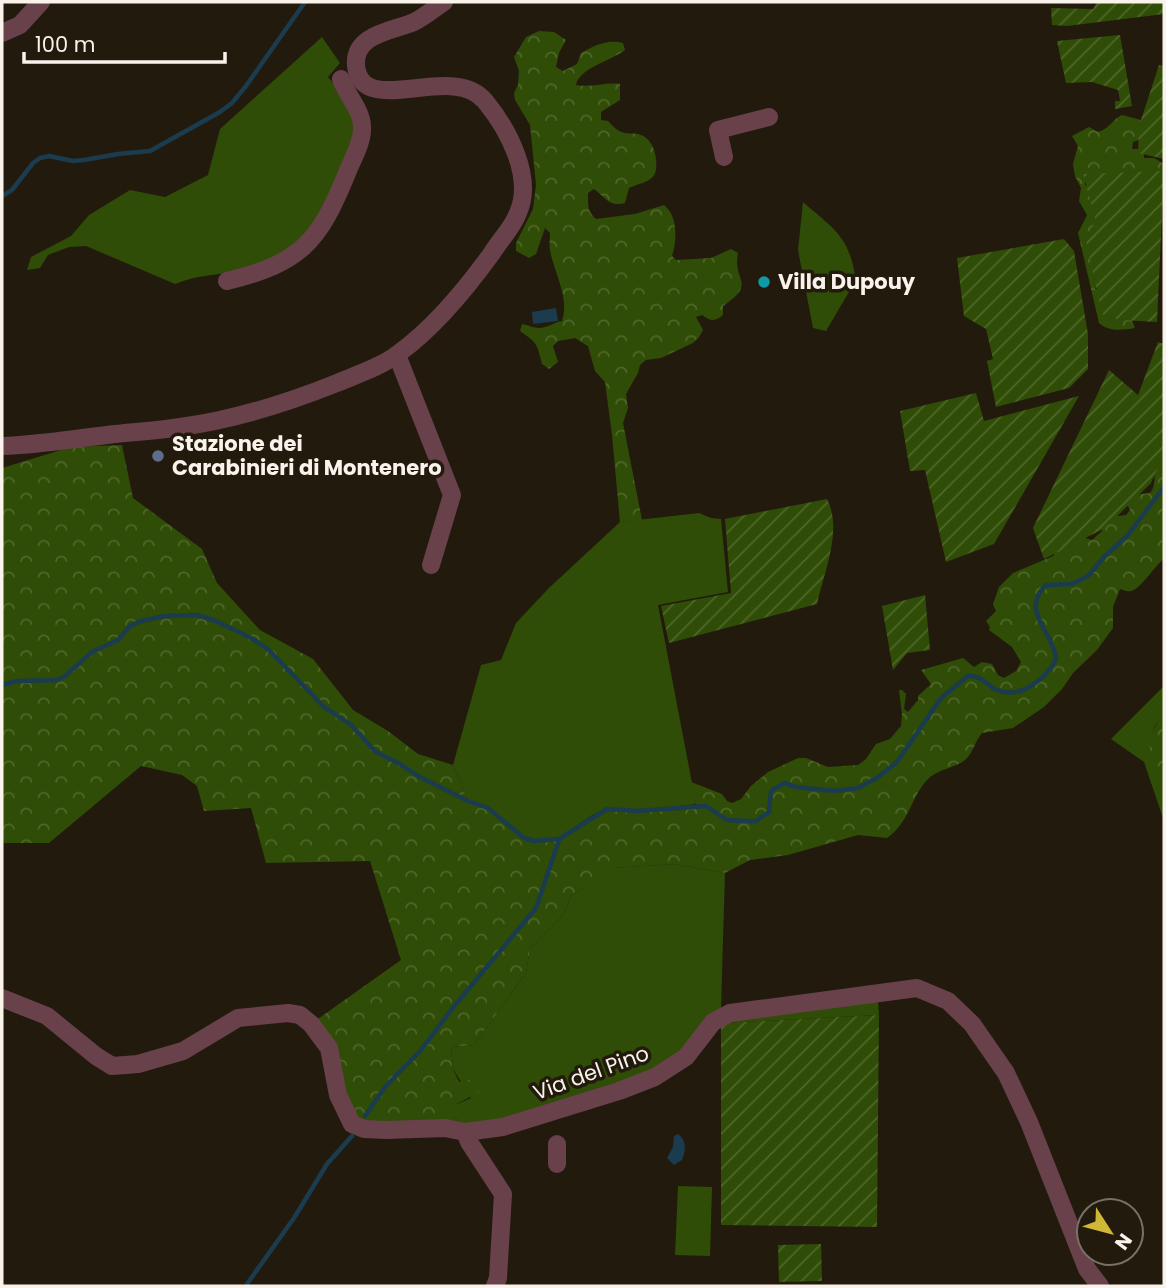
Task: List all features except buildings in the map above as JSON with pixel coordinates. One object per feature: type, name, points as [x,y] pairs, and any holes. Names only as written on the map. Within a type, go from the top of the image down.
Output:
[{"type":"street","points":[[2,33],[20,25],[41,2]]},
{"type":"street","points":[[7,448],[182,427],[239,416],[370,370],[397,355],[421,335],[452,302],[504,236],[518,214],[523,195],[522,173],[514,152],[502,127],[477,92],[448,84],[387,92],[366,83],[356,68],[358,50],[369,39],[387,30],[415,22],[444,2]]},
{"type":"street","points":[[227,281],[282,264],[309,243],[334,204],[362,127],[358,112],[338,81],[356,68]]},
{"type":"street","points":[[724,157],[718,130],[769,117]]},
{"type":"street","points":[[397,355],[452,495],[432,565]]},
{"type":"street","name":"Via del Pino","points":[[2,999],[47,1016],[112,1066],[138,1064],[183,1051],[238,1018],[300,1014],[311,1024],[328,1048],[338,1095],[352,1124],[364,1129],[446,1128],[465,1132],[503,1127],[655,1077],[686,1057],[713,1022],[730,1013],[917,988],[948,1001],[972,1024],[1006,1073],[1029,1122],[1087,1269],[1100,1286]]},
{"type":"street","points":[[465,1132],[503,1194],[504,1259],[495,1286]]},
{"type":"street","points":[[556,1144],[557,1164]]},
{"type":"green space","points":[[1097,2],[1164,2],[1164,14],[1067,26],[1052,25],[1051,8],[1093,9]]},
{"type":"green space","points":[[539,31],[554,32],[566,40],[556,67],[563,71],[577,64],[581,53],[591,48],[607,42],[623,43],[625,50],[589,69],[578,79],[576,85],[620,84],[620,100],[601,112],[601,120],[608,121],[621,132],[646,138],[654,151],[656,168],[649,180],[629,188],[625,203],[611,203],[594,189],[588,193],[589,208],[593,216],[596,219],[635,214],[664,205],[674,222],[675,243],[672,256],[676,260],[711,258],[731,249],[738,253],[737,263],[742,286],[723,306],[723,315],[712,320],[702,315],[696,317],[703,330],[699,337],[693,343],[661,358],[646,360],[640,365],[626,394],[628,408],[623,423],[642,520],[620,522],[605,382],[595,371],[588,346],[575,338],[558,341],[553,346],[558,362],[549,369],[542,364],[536,344],[520,331],[522,324],[539,328],[562,321],[564,312],[563,294],[550,250],[550,233],[545,228],[536,254],[529,258],[516,251],[516,243],[533,209],[536,185],[530,125],[515,100],[519,71],[514,57],[526,37]]},
{"type":"green space","points":[[1120,35],[1132,106],[1115,109],[1115,101],[1120,101],[1118,90],[1092,82],[1066,83],[1057,41]]},
{"type":"green space","points":[[322,37],[340,63],[328,77],[350,107],[353,134],[342,175],[331,196],[319,216],[292,249],[278,259],[253,269],[175,284],[86,246],[69,247],[48,255],[40,268],[27,270],[31,257],[71,236],[89,215],[130,190],[165,197],[208,175],[220,129]]},
{"type":"green space","points":[[1159,65],[1164,66],[1164,159],[1138,153],[1139,126]]},
{"type":"green space","points":[[1122,115],[1141,120],[1141,139],[1133,142],[1132,149],[1144,152],[1144,158],[1154,158],[1164,164],[1164,174],[1085,179],[1085,185],[1090,188],[1097,204],[1094,279],[1101,283],[1095,288],[1102,288],[1102,308],[1106,315],[1116,318],[1128,313],[1135,328],[1116,330],[1099,323],[1078,233],[1087,215],[1079,201],[1081,188],[1073,164],[1078,146],[1072,136],[1089,127],[1098,132],[1102,131]]},
{"type":"green space","points":[[1164,171],[1157,322],[1120,320],[1102,314],[1086,241],[1096,221],[1083,174]]},
{"type":"green space","points":[[803,202],[832,227],[845,243],[856,280],[826,331],[813,328],[798,250]]},
{"type":"green space","points":[[1064,239],[1074,251],[1088,334],[1088,369],[1069,388],[996,407],[987,361],[993,359],[986,329],[964,316],[957,258]]},
{"type":"green space","points":[[1158,342],[1164,344],[1164,453],[1151,483],[1105,528],[1044,559],[1033,528],[1109,370],[1138,395]]},
{"type":"green space","points":[[976,393],[984,421],[1079,396],[994,544],[946,562],[925,470],[910,471],[900,411]]},
{"type":"green space","points":[[122,445],[133,498],[202,549],[217,583],[260,630],[313,659],[353,710],[388,731],[418,754],[453,765],[468,801],[488,808],[524,838],[534,841],[559,839],[607,809],[637,811],[703,807],[696,804],[691,782],[722,794],[732,803],[741,799],[751,786],[768,772],[798,758],[806,758],[828,767],[858,765],[866,759],[876,744],[890,739],[901,726],[899,690],[906,694],[904,709],[908,712],[918,700],[918,696],[931,684],[921,670],[963,658],[974,667],[982,662],[992,664],[998,675],[1004,678],[1016,671],[1021,662],[1012,647],[989,630],[986,621],[996,611],[993,604],[999,587],[1013,573],[1053,556],[1059,546],[1082,537],[1092,540],[1102,531],[1102,523],[1113,513],[1118,516],[1126,515],[1130,510],[1127,504],[1132,495],[1150,493],[1152,490],[1153,466],[1164,454],[1164,559],[1135,590],[1120,589],[1113,607],[1113,628],[1062,689],[1044,707],[1013,728],[982,733],[965,760],[931,776],[921,787],[905,818],[887,838],[858,835],[788,855],[750,860],[725,873],[674,864],[612,868],[571,896],[564,914],[530,949],[526,973],[474,1045],[451,1047],[453,1069],[459,1082],[472,1079],[483,1090],[455,1105],[455,1116],[459,1125],[357,1121],[315,1021],[401,960],[370,861],[266,863],[251,808],[204,811],[197,786],[182,775],[141,766],[49,843],[4,843],[2,468],[71,447]]},
{"type":"green space","points":[[827,499],[833,537],[817,604],[669,643],[661,606],[731,593],[725,519]]},
{"type":"green space","points":[[699,513],[721,519],[728,592],[658,605],[696,804],[644,811],[604,810],[562,836],[544,841],[532,840],[517,833],[495,814],[468,801],[453,765],[481,665],[501,660],[516,623],[549,588],[620,522]]},
{"type":"green space","points":[[925,595],[930,650],[907,653],[893,670],[882,606]]},
{"type":"green space","points":[[1164,686],[1164,713],[1151,737],[1164,782],[1164,821],[1144,762],[1111,739]]},
{"type":"green space","points":[[1164,713],[1164,782],[1151,755],[1150,739]]},
{"type":"green space","points":[[674,864],[725,873],[721,1008],[690,1045],[655,1070],[501,1124],[459,1125],[455,1116],[455,1105],[471,1098],[453,1069],[451,1047],[474,1045],[526,973],[530,949],[564,914],[571,896],[611,868]]},
{"type":"green space","points":[[878,1001],[879,1015],[721,1023],[728,1018]]},
{"type":"green space","points":[[879,1015],[877,1227],[721,1225],[721,1023]]},
{"type":"green space","points":[[678,1186],[712,1187],[710,1256],[675,1255]]},
{"type":"green space","points":[[821,1244],[822,1281],[779,1282],[778,1245]]},
{"type":"water","points":[[556,308],[558,321],[533,324],[532,312]]},
{"type":"water","points":[[678,1134],[685,1149],[682,1160],[674,1165],[667,1158],[673,1147],[674,1136]]},
{"type":"waterway","points":[[2,196],[12,190],[40,158],[49,156],[73,161],[150,151],[220,112],[232,103],[246,86],[305,2]]},
{"type":"waterway","points":[[2,685],[17,681],[57,680],[92,652],[118,640],[130,626],[165,616],[197,615],[251,638],[269,650],[323,706],[351,725],[376,752],[418,776],[488,808],[524,838],[534,841],[559,839],[607,809],[637,811],[706,806],[727,820],[756,821],[769,812],[771,791],[784,783],[834,791],[858,788],[877,778],[897,762],[941,698],[968,676],[977,677],[997,690],[1006,692],[1023,690],[1039,680],[1056,659],[1037,613],[1039,595],[1046,585],[1072,584],[1088,576],[1128,535],[1164,487]]},
{"type":"waterway","points":[[365,1116],[385,1087],[421,1050],[536,908],[559,840]]},
{"type":"waterway","points":[[247,1284],[294,1218],[327,1164],[352,1136]]},
{"type":"place","name":"Villa Dupouy","points":[[764,282]]},
{"type":"place","name":"Stazione dei Carabinieri di Montenero","points":[[158,456]]}]
